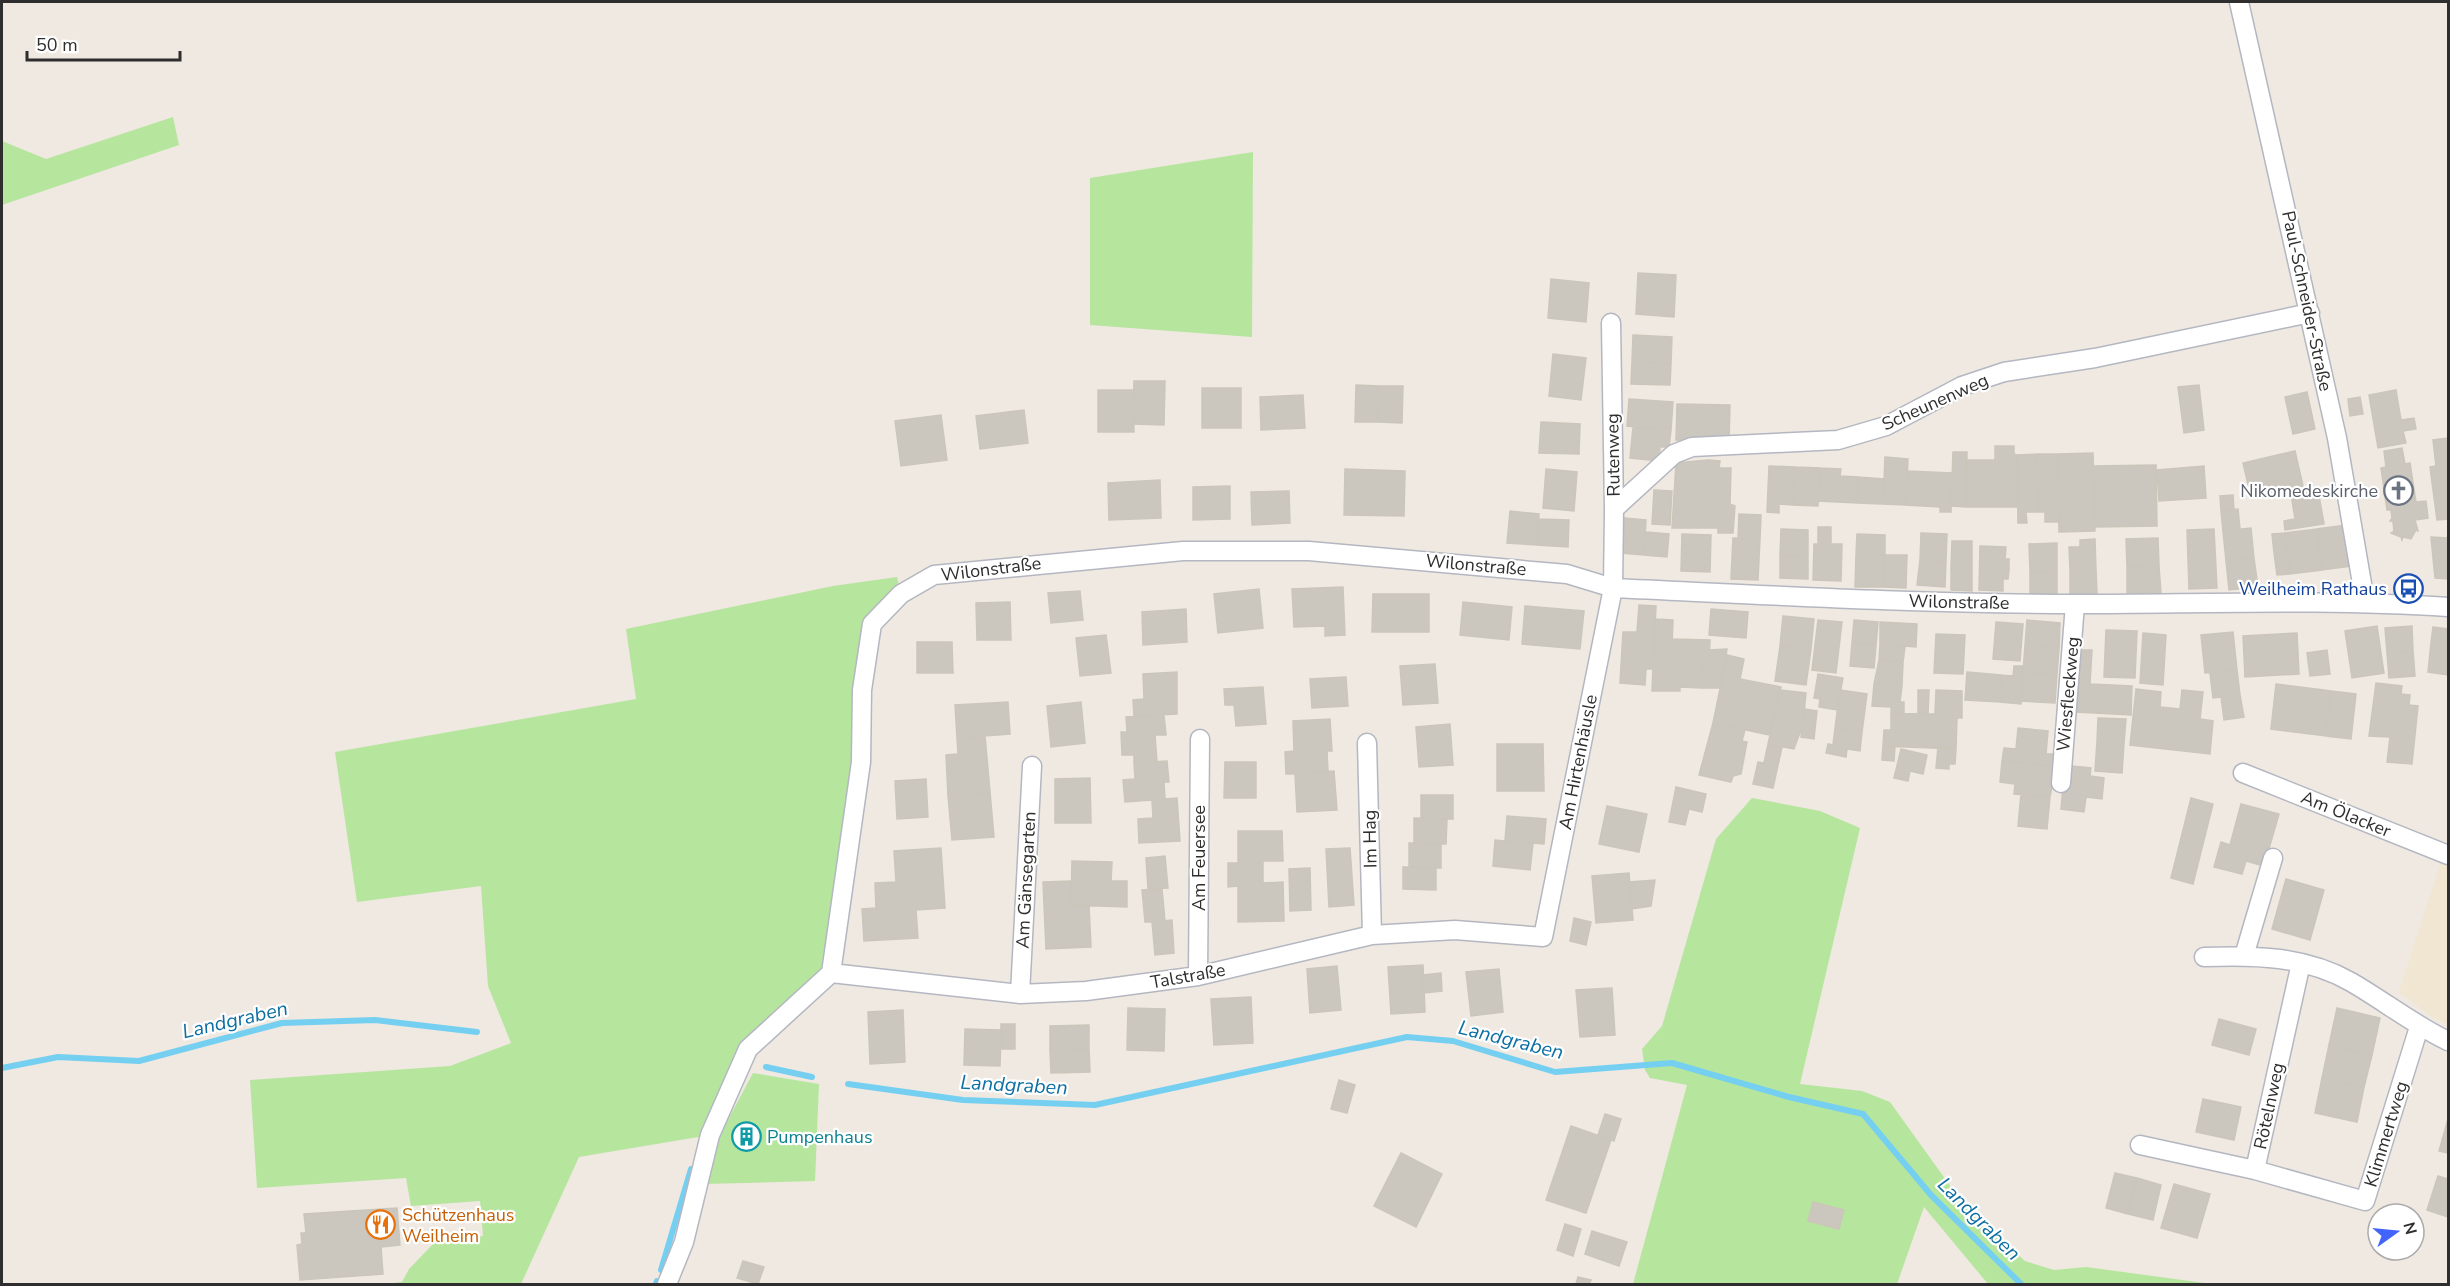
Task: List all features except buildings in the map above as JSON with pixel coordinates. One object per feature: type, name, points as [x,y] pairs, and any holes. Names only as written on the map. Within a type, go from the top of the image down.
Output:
[{"type":"street","name":"Paul-Schneider-Straße","points":[[2239,2],[2310,313],[2351,510],[2365,601]]},
{"type":"street","name":"Scheunenweg","points":[[1614,509],[1674,454],[1692,447],[1838,440],[1886,426],[1962,386],[2004,372],[2095,358],[2310,313]]},
{"type":"street","name":"Rutenweg","points":[[1611,323],[1613,588]]},
{"type":"street","name":"Wilonstraße","points":[[831,973],[861,762],[862,690],[872,624],[901,594],[934,575],[1183,551],[1309,551],[1567,574],[1613,588],[1905,602],[2075,604],[2365,601],[2448,607]]},
{"type":"street","name":"Am Hirtenhäusle","points":[[1543,937],[1613,588]]},
{"type":"street","name":"Wiesfleckweg","points":[[2061,783],[2075,604]]},
{"type":"street","name":"Am Feuersee","points":[[1198,976],[1200,739]]},
{"type":"street","name":"Im Hag","points":[[1367,743],[1372,935]]},
{"type":"street","name":"Am Gänsegarten","points":[[1020,994],[1032,766]]},
{"type":"street","name":"Am Ölacker","points":[[2243,773],[2448,855]]},
{"type":"street","points":[[2244,956],[2273,858]]},
{"type":"street","name":"Talstraße","points":[[831,973],[1020,994],[1086,991],[1198,976],[1372,935],[1455,930],[1543,937]]},
{"type":"street","points":[[2204,957],[2261,955],[2301,963],[2349,980],[2406,1016],[2419,1028],[2448,1041]]},
{"type":"street","name":"Rötelnweg","points":[[2140,1145],[2255,1170],[2301,963]]},
{"type":"street","points":[[668,1284],[684,1242],[710,1135],[748,1049],[831,973]]},
{"type":"street","name":"Klimmertweg","points":[[2255,1170],[2366,1201],[2419,1028]]},
{"type":"shaded area","points":[[2442,859],[2448,862],[2448,1024],[2433,1018],[2399,992]]},
{"type":"green space","points":[[173,117],[179,145],[2,205],[2,141],[46,159]]},
{"type":"green space","points":[[1253,152],[1252,337],[1090,325],[1090,178]]},
{"type":"green space","points":[[897,577],[901,594],[872,624],[831,973],[748,1049],[710,1135],[579,1157],[521,1284],[383,1284],[402,1282],[409,1269],[435,1242],[483,1236],[480,1201],[411,1206],[406,1178],[257,1188],[250,1080],[450,1066],[511,1043],[488,986],[481,886],[357,902],[335,752],[636,699],[626,629],[833,586]]},
{"type":"green space","points":[[1752,798],[1820,811],[1860,828],[1800,1084],[1862,1091],[1890,1102],[1969,1212],[2025,1261],[2054,1270],[2086,1267],[2212,1284],[1988,1284],[1924,1207],[1897,1284],[1633,1284],[1687,1085],[1650,1078],[1645,1070],[1642,1049],[1662,1026],[1716,839]]},
{"type":"green space","points":[[753,1073],[819,1084],[815,1181],[704,1184],[716,1142]]},
{"type":"waterway","name":"Landgraben","points":[[2,1068],[58,1057],[139,1061],[282,1023],[375,1020],[477,1032]]},
{"type":"waterway","name":"Landgraben","points":[[848,1084],[963,1100],[1095,1105],[1407,1037],[1453,1041],[1555,1072],[1672,1063],[1789,1097],[1863,1114],[1931,1195],[2021,1284]]},
{"type":"waterway","name":"Landgraben","points":[[766,1067],[812,1077]]},
{"type":"waterway","points":[[661,1270],[691,1169]]},
{"type":"place","name":"Nikomedeskirche","points":[[2399,491]]},
{"type":"place","name":"Weilheim Rathaus","points":[[2408,589]]},
{"type":"place","name":"Pumpenhaus","points":[[746,1137]]},
{"type":"place","name":"Schützenhaus Weilheim","points":[[381,1225]]}]
